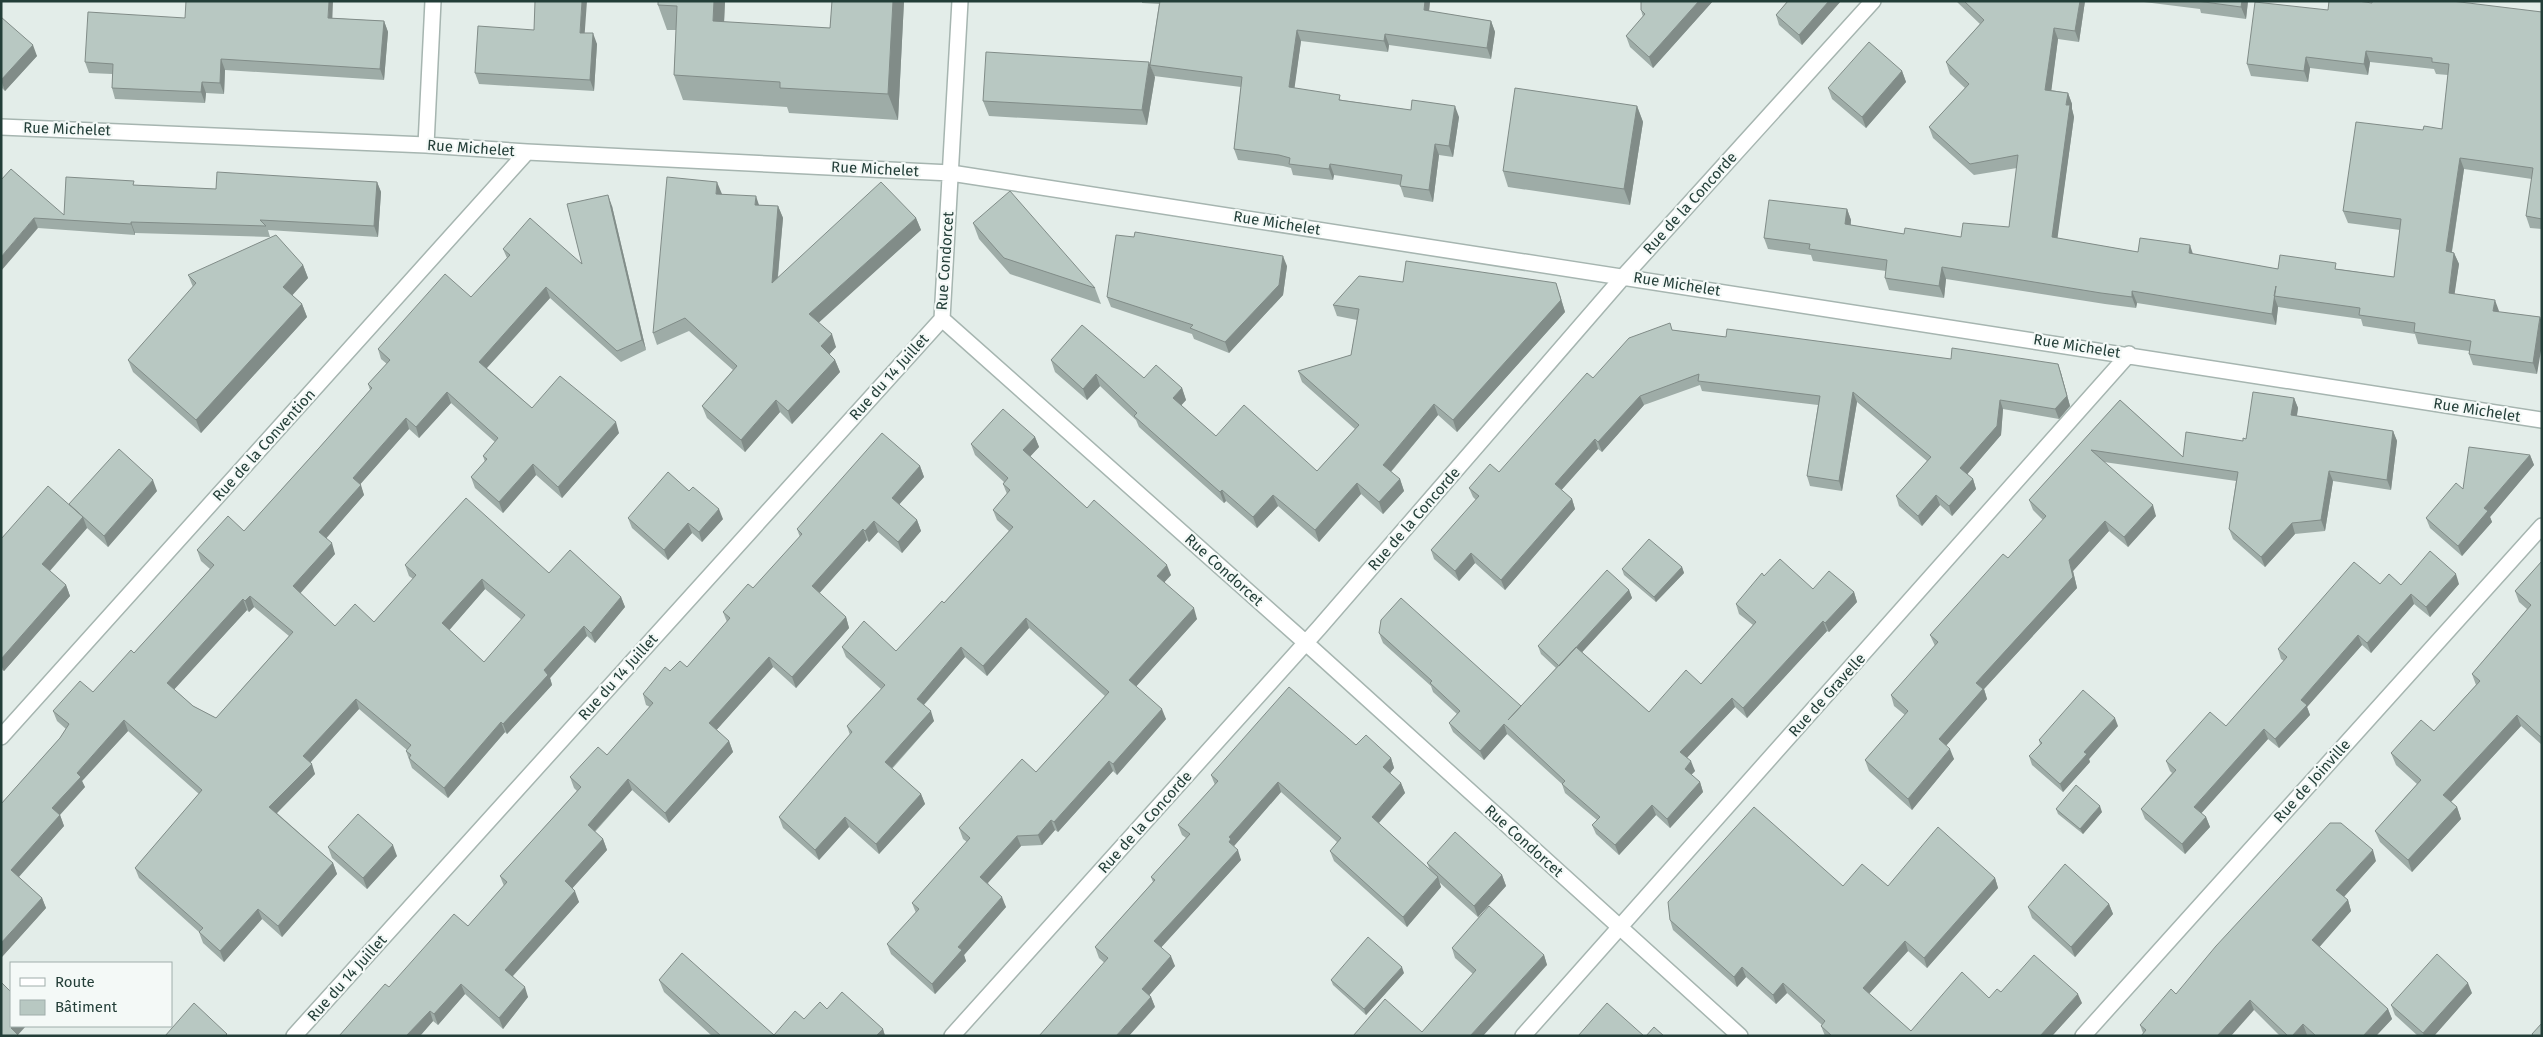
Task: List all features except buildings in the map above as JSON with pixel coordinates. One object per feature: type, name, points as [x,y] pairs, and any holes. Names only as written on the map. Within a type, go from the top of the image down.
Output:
[{"type":"street","points":[[426,145],[434,1]]},
{"type":"street","name":"Rue Condorcet","points":[[960,1],[942,319],[1306,643],[1740,1036]]},
{"type":"street","name":"Rue de la Concorde","points":[[952,1036],[1306,643],[1624,276],[1873,1]]},
{"type":"street","name":"Rue Michelet","points":[[1,127],[426,145],[527,152],[951,173],[2129,354],[2542,420]]},
{"type":"street","name":"Rue de la Convention","points":[[1,737],[527,152]]},
{"type":"street","name":"Rue du 14 Juillet","points":[[294,1036],[942,319]]},
{"type":"street","name":"Rue de Gravelle","points":[[1523,1036],[2129,354]]},
{"type":"street","name":"Rue de Joinville","points":[[2083,1036],[2542,526]]}]
